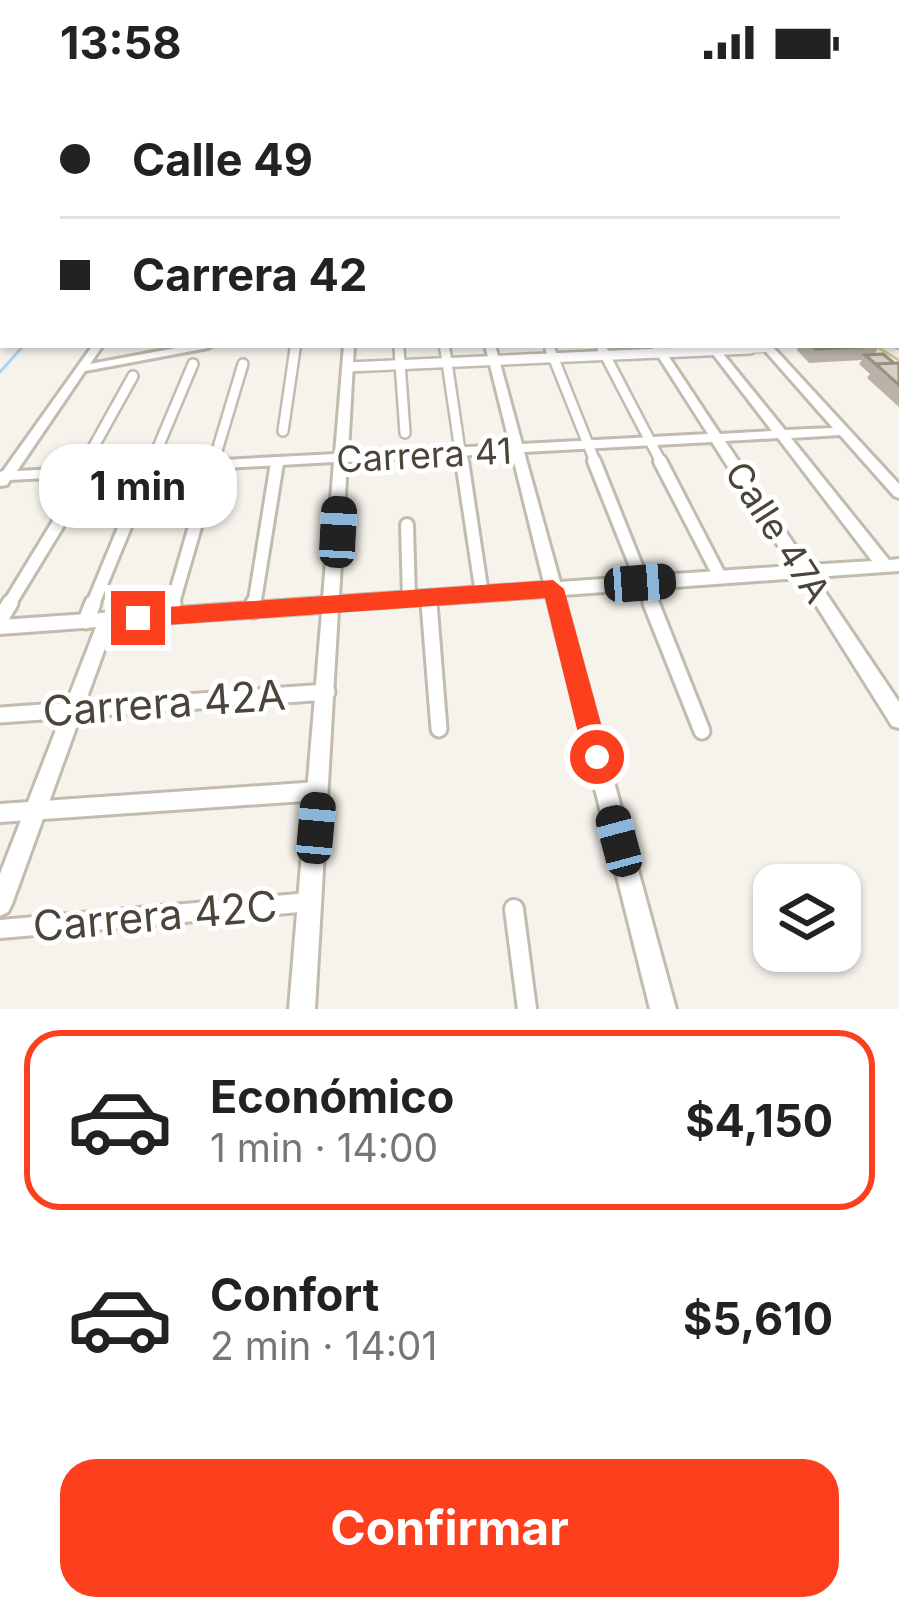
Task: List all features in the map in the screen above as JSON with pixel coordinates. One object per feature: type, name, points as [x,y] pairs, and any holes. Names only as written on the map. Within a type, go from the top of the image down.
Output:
[{"type":"main road","points":[[865,348],[899,368]]},
{"type":"street","points":[[1,480],[96,348]]},
{"type":"street","points":[[283,431],[296,348]]},
{"type":"street","points":[[302,1009],[349,348]]},
{"type":"street","points":[[399,348],[405,433]]},
{"type":"street","points":[[443,348],[482,594]]},
{"type":"street","points":[[491,348],[663,1009]]},
{"type":"street","points":[[348,368],[495,362],[550,352],[713,348],[892,565]]},
{"type":"street","points":[[768,348],[899,493]]},
{"type":"street","points":[[80,369],[159,350]]},
{"type":"street","name":"Calle 47A","points":[[659,350],[899,719]]},
{"type":"street","points":[[603,351],[720,577]]},
{"type":"street","points":[[550,352],[702,731]]},
{"type":"street","points":[[0,904],[72,710],[97,621],[150,470],[193,364]]},
{"type":"street","points":[[170,615],[243,364]]},
{"type":"street","points":[[0,623],[133,376]]},
{"type":"street","name":"Carrera 41","points":[[1,480],[843,431]]},
{"type":"street","points":[[254,610],[278,463]]},
{"type":"street","points":[[407,525],[409,599]]},
{"type":"street","points":[[0,623],[97,621],[892,565]]},
{"type":"street","points":[[429,597],[440,729]]},
{"type":"street","name":"Carrera 42A","points":[[0,715],[327,692]]},
{"type":"street","points":[[0,813],[320,791]]},
{"type":"street","name":"Carrera 42C","points":[[0,929],[311,902]]},
{"type":"street","points":[[514,909],[527,1009]]},
{"type":"building","points":[[883,354],[894,363],[876,364],[879,367],[865,355]]},
{"type":"building","points":[[899,363],[899,385],[876,364]]},
{"type":"waterway","points":[[0,372],[21,348]]},
{"type":"route","points":[[138,618],[553,589],[597,757]]}]
